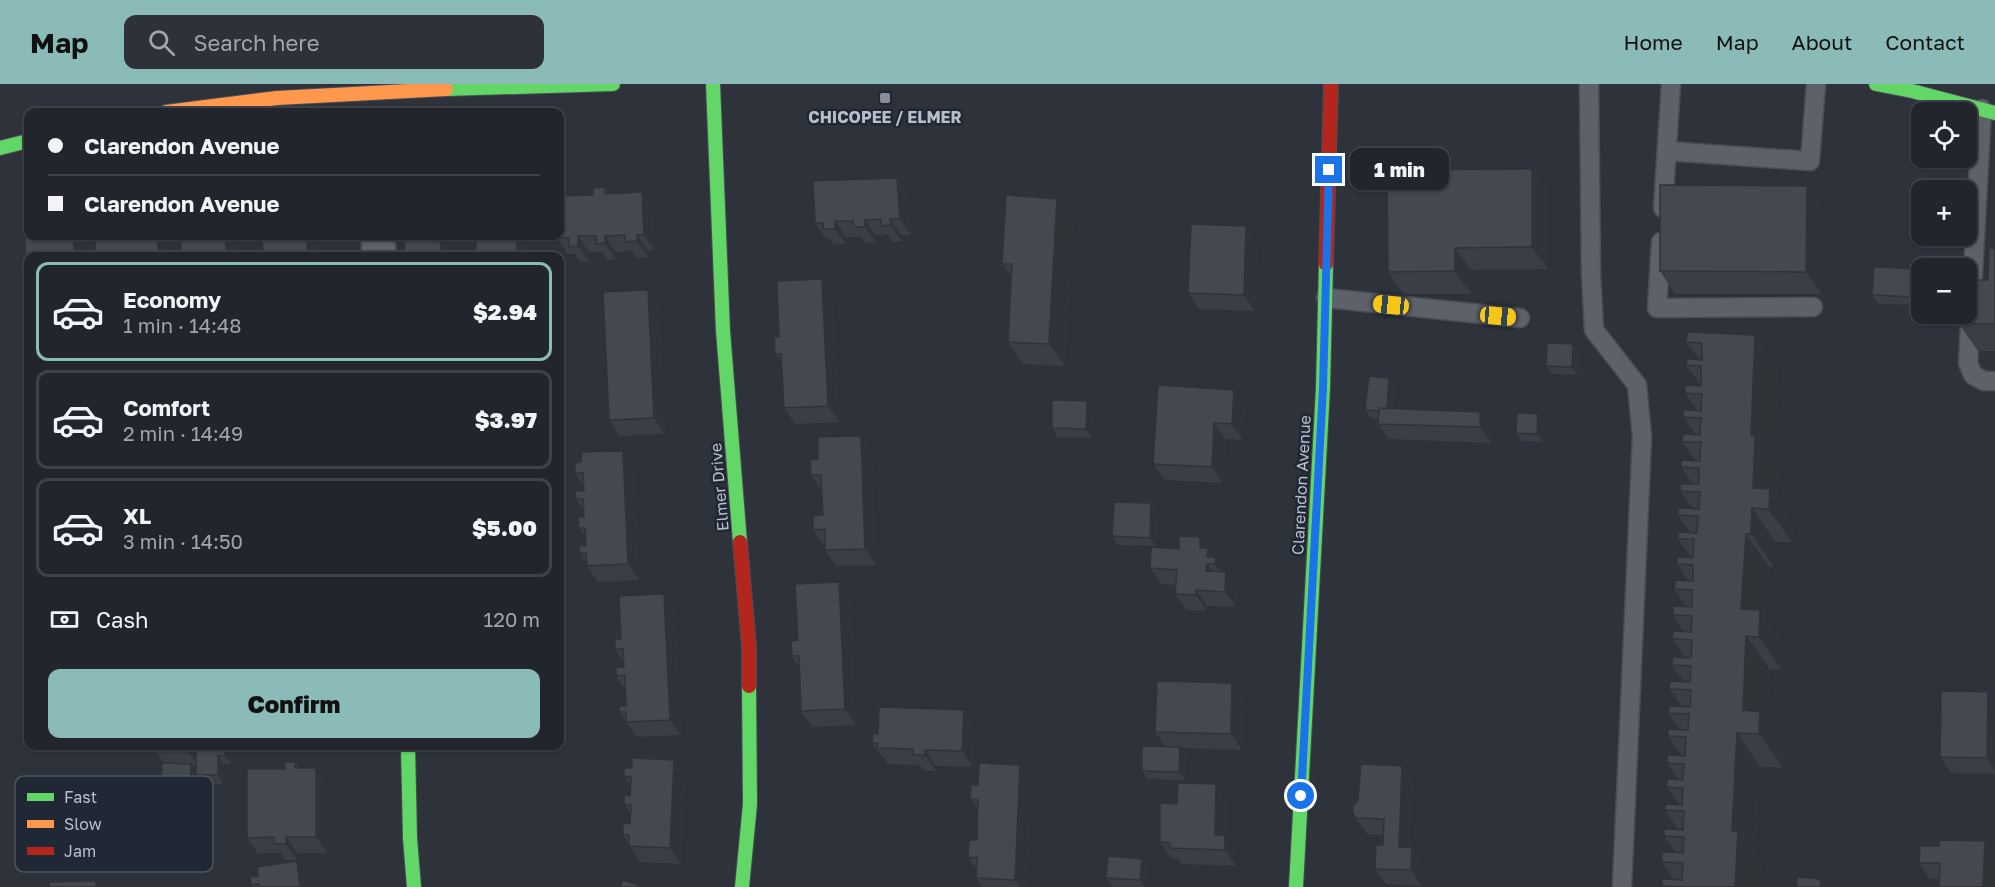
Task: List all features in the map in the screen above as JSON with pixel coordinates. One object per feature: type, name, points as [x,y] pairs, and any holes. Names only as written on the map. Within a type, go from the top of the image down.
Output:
[{"type":"street","points":[[198,108],[254,101],[370,103],[613,84]]},
{"type":"street","name":"Elmer Drive","points":[[713,84],[723,331],[749,646],[750,804],[742,887]]},
{"type":"street","name":"Clarendon Avenue","points":[[1296,887],[1314,581],[1326,298],[1331,84]]},
{"type":"street","points":[[1876,84],[1988,111]]},
{"type":"street","points":[[0,148],[24,142]]},
{"type":"street","points":[[408,750],[410,838],[414,887]]},
{"type":"lane","points":[[1589,84],[1591,274],[1594,330],[1637,385],[1642,437],[1622,887]]},
{"type":"lane","points":[[1671,84],[1657,308],[1813,307]]},
{"type":"lane","points":[[1667,151],[1810,161],[1816,84]]},
{"type":"lane","points":[[1988,111],[1968,363],[1973,375],[1984,381],[1995,381]]},
{"type":"lane","points":[[1326,298],[1520,318]]},
{"type":"building","points":[[1532,169],[1532,247],[1455,248],[1455,271],[1388,272],[1387,170]]},
{"type":"building","points":[[897,178],[900,219],[890,219],[891,225],[881,226],[881,219],[865,220],[865,227],[854,227],[853,221],[835,221],[835,229],[823,229],[823,223],[815,223],[813,181]]},
{"type":"building","points":[[1660,185],[1807,186],[1806,272],[1660,271]]},
{"type":"building","points":[[604,187],[605,194],[642,192],[644,235],[637,235],[637,241],[625,242],[625,235],[605,236],[605,243],[596,244],[596,236],[578,236],[578,246],[569,247],[569,238],[564,238],[564,196],[593,195],[593,188]]},
{"type":"building","points":[[1006,195],[1057,199],[1049,344],[1008,342],[1012,264],[1002,264]]},
{"type":"building","points":[[1191,224],[1246,226],[1244,295],[1188,293]]},
{"type":"building","points":[[25,240],[74,240],[74,252],[25,252]]},
{"type":"building","points":[[95,240],[158,241],[158,252],[87,252],[95,249]]},
{"type":"building","points":[[181,240],[226,240],[226,252],[181,252]]},
{"type":"building","points":[[262,240],[307,240],[307,252],[263,252]]},
{"type":"building","points":[[405,240],[441,242],[440,252],[404,252]]},
{"type":"building","points":[[476,240],[517,240],[516,252],[476,252]]},
{"type":"building","points":[[1989,248],[1995,249],[1995,324],[1977,324],[1977,280],[1988,280]]},
{"type":"building","points":[[1874,267],[1911,269],[1911,297],[1872,295]]},
{"type":"building","points":[[822,279],[828,406],[784,408],[781,354],[775,354],[774,337],[779,337],[777,281]]},
{"type":"building","points":[[648,290],[654,418],[609,420],[603,292]]},
{"type":"building","points":[[1687,332],[1755,335],[1751,435],[1755,436],[1753,488],[1770,489],[1769,509],[1752,508],[1751,534],[1746,534],[1741,609],[1760,610],[1759,637],[1746,636],[1743,710],[1760,712],[1759,734],[1737,733],[1732,831],[1738,831],[1735,887],[1662,886],[1662,879],[1682,880],[1683,863],[1662,862],[1662,852],[1683,853],[1684,837],[1664,836],[1664,829],[1683,830],[1684,811],[1665,810],[1665,804],[1682,805],[1683,788],[1667,787],[1667,779],[1683,780],[1684,764],[1667,763],[1668,755],[1685,756],[1686,737],[1668,736],[1668,729],[1688,730],[1689,714],[1668,713],[1669,706],[1690,707],[1691,690],[1669,689],[1670,681],[1690,682],[1691,666],[1672,665],[1673,657],[1691,658],[1692,640],[1672,639],[1673,631],[1691,632],[1692,616],[1673,615],[1673,606],[1692,607],[1692,590],[1674,589],[1675,580],[1693,581],[1693,565],[1677,564],[1677,557],[1693,558],[1694,539],[1678,539],[1678,532],[1697,533],[1698,516],[1678,515],[1678,508],[1699,509],[1700,492],[1680,491],[1681,484],[1699,484],[1699,468],[1681,467],[1681,460],[1700,461],[1701,442],[1682,442],[1683,434],[1700,435],[1701,418],[1683,417],[1683,410],[1701,411],[1702,394],[1685,393],[1685,385],[1701,386],[1701,366],[1686,365],[1687,359],[1702,360],[1702,343],[1686,342]]},
{"type":"building","points":[[1547,343],[1573,344],[1572,367],[1546,366]]},
{"type":"building","points":[[1369,376],[1389,378],[1387,409],[1365,410]]},
{"type":"building","points":[[1158,385],[1234,390],[1232,424],[1214,423],[1212,467],[1153,464]]},
{"type":"building","points":[[1052,400],[1087,401],[1086,429],[1052,428]]},
{"type":"building","points":[[1379,408],[1480,412],[1480,427],[1378,424]]},
{"type":"building","points":[[1517,413],[1538,414],[1537,434],[1516,433]]},
{"type":"building","points":[[861,436],[865,549],[825,550],[825,529],[813,530],[813,516],[823,515],[821,475],[811,475],[810,460],[818,459],[818,437]]},
{"type":"building","points":[[623,451],[628,564],[587,566],[586,553],[580,553],[579,546],[586,546],[585,528],[579,528],[578,517],[584,517],[583,499],[576,499],[575,491],[584,491],[583,473],[575,473],[575,463],[581,462],[582,452]]},
{"type":"building","points":[[1114,502],[1151,503],[1150,538],[1112,536]]},
{"type":"building","points":[[1179,536],[1200,537],[1200,548],[1208,548],[1207,557],[1216,557],[1215,564],[1207,564],[1206,571],[1226,572],[1225,592],[1196,590],[1196,595],[1175,594],[1177,570],[1150,568],[1151,547],[1179,549]]},
{"type":"building","points":[[839,582],[845,709],[801,711],[799,656],[792,656],[791,641],[798,640],[795,584]]},
{"type":"building","points":[[664,594],[670,720],[626,722],[626,712],[619,712],[619,706],[626,706],[625,675],[616,676],[616,667],[624,667],[623,649],[615,649],[615,639],[621,639],[619,596]]},
{"type":"building","points":[[1157,681],[1232,683],[1231,734],[1155,732]]},
{"type":"building","points":[[1941,691],[1988,692],[1987,758],[1940,757]]},
{"type":"building","points":[[879,707],[964,710],[962,751],[925,750],[925,755],[913,755],[913,749],[877,748],[878,743],[872,743],[873,734],[878,734]]},
{"type":"building","points":[[1142,746],[1180,747],[1179,772],[1142,771]]},
{"type":"building","points":[[156,750],[187,750],[156,752]]},
{"type":"building","points":[[196,750],[225,750],[225,756],[218,755],[218,775],[196,775]]},
{"type":"building","points":[[632,758],[674,760],[670,848],[629,846],[629,835],[623,835],[623,823],[630,824],[631,805],[624,804],[624,795],[630,796],[631,777],[624,776],[624,768],[632,768]]},
{"type":"building","points":[[285,762],[295,762],[295,768],[316,768],[316,837],[286,837],[286,844],[274,844],[274,837],[247,838],[247,769],[285,769]]},
{"type":"building","points":[[162,763],[191,764],[190,776],[161,776]]},
{"type":"building","points":[[979,763],[1020,765],[1015,880],[976,878],[977,858],[968,857],[969,840],[977,840],[978,800],[970,799],[971,785],[978,785]]},
{"type":"building","points":[[1361,764],[1402,766],[1399,847],[1412,848],[1411,870],[1375,869],[1376,845],[1383,845],[1384,819],[1356,818],[1353,813],[1353,806],[1358,800]]},
{"type":"building","points":[[1178,783],[1216,784],[1215,835],[1225,835],[1225,850],[1170,848],[1170,843],[1160,842],[1160,803],[1177,804]]},
{"type":"building","points":[[1940,840],[1985,841],[1983,887],[1939,887],[1940,863],[1919,863],[1920,846],[1939,846]]},
{"type":"building","points":[[1108,856],[1142,859],[1140,880],[1106,878]]},
{"type":"building","points":[[297,861],[300,887],[251,885],[250,877],[258,876],[257,867]]},
{"type":"building","points":[[1797,877],[1821,879],[1820,887],[1797,887]]},
{"type":"building","points":[[623,880],[643,887],[620,887]]},
{"type":"building","points":[[96,881],[96,887],[49,887],[49,882]]},
{"type":"traffic: fast","points":[[446,89],[613,84]]},
{"type":"traffic: fast","points":[[713,84],[723,331],[740,542]]},
{"type":"traffic: fast","points":[[1876,84],[1995,113]]},
{"type":"traffic: fast","points":[[0,148],[24,142]]},
{"type":"traffic: fast","points":[[1296,887],[1323,388],[1326,264]]},
{"type":"traffic: fast","points":[[742,887],[750,804],[749,686]]},
{"type":"traffic: fast","points":[[408,750],[410,838],[414,887]]},
{"type":"traffic: slow","points":[[198,108],[277,98],[446,89]]},
{"type":"traffic: jam","points":[[1326,264],[1331,84]]},
{"type":"traffic: jam","points":[[740,542],[749,646],[749,686]]},
{"type":"place","name":"CHICOPEE / ELMER","points":[[885,98]]},
{"type":"route","points":[[1301,796],[1323,388],[1329,170]]}]
